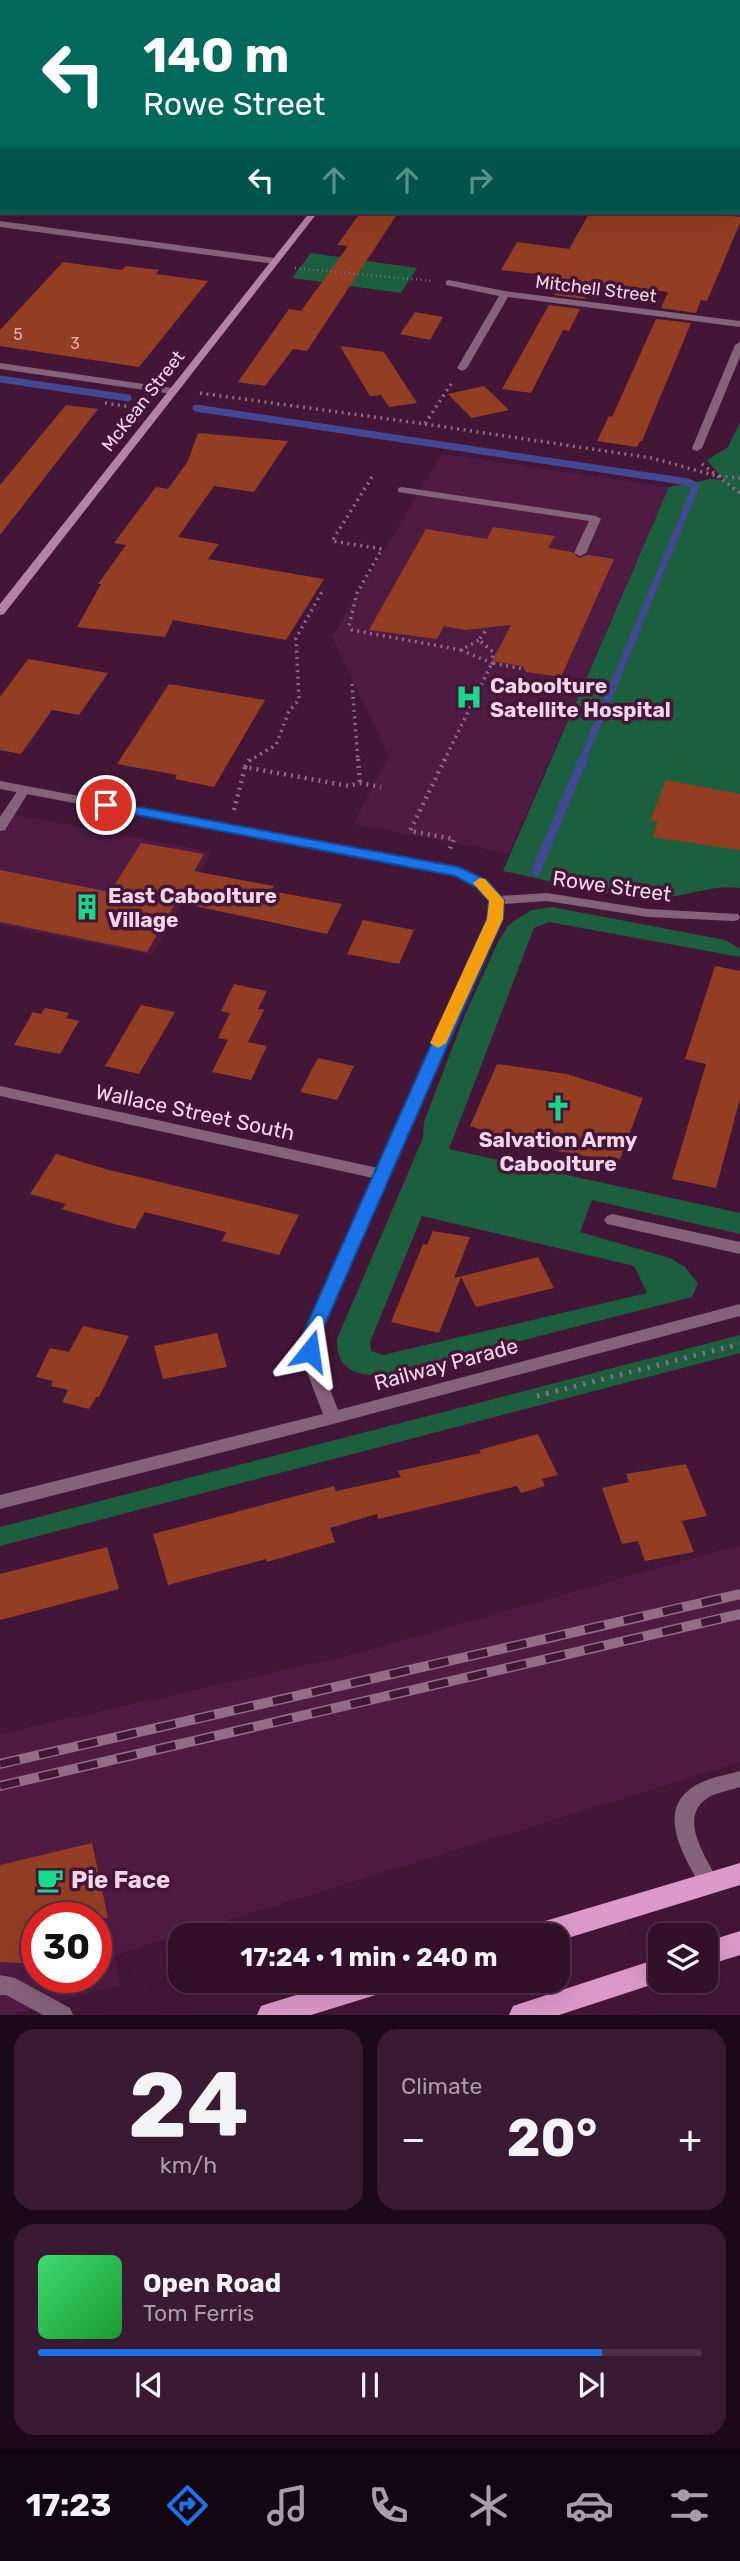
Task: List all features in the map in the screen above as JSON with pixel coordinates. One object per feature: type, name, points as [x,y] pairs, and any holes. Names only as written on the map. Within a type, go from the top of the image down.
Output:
[{"type":"main road","name":"McKean Street","points":[[0,612],[312,214]]},
{"type":"main road","points":[[570,1925],[740,1874]]},
{"type":"main road","points":[[718,1950],[740,1943]]},
{"type":"main road","points":[[522,2015],[648,1973]]},
{"type":"main road","points":[[270,2015],[343,1993]]},
{"type":"street","points":[[0,224],[275,261]]},
{"type":"street","name":"Mitchell Street","points":[[449,283],[740,324]]},
{"type":"street","points":[[461,368],[505,293]]},
{"type":"street","points":[[697,448],[740,345]]},
{"type":"street","points":[[0,366],[172,391]]},
{"type":"street","points":[[402,490],[596,519],[580,553]]},
{"type":"street","points":[[0,785],[459,872],[482,884],[497,900],[495,919],[309,1340],[312,1364],[333,1418]]},
{"type":"street","points":[[0,827],[24,790]]},
{"type":"street","name":"Rowe Street","points":[[497,900],[547,897],[676,916],[737,920]]},
{"type":"street","name":"Wallace Street South","points":[[0,1091],[381,1174]]},
{"type":"street","points":[[612,1220],[740,1248]]},
{"type":"street","name":"Railway Parade","points":[[0,1502],[333,1418],[740,1310]]},
{"type":"street","points":[[709,1883],[684,1835],[682,1822],[692,1798],[705,1790],[740,1779]]},
{"type":"street","points":[[0,1985],[8,1985],[63,2015]]},
{"type":"path","points":[[295,268],[449,283]]},
{"type":"path","points":[[425,425],[461,368]]},
{"type":"path","points":[[200,393],[652,458],[717,476],[740,478]]},
{"type":"path","points":[[697,448],[698,461],[740,494]]},
{"type":"path","points":[[372,477],[332,541],[382,550],[357,593],[349,626],[352,630],[461,650],[492,663],[524,669]]},
{"type":"path","points":[[234,810],[241,798],[244,767],[251,758],[276,745],[289,711],[299,700],[296,638],[323,590]]},
{"type":"path","points":[[461,650],[479,640],[486,629]]},
{"type":"path","points":[[449,851],[454,839],[410,831],[492,663],[493,652],[479,640]]},
{"type":"path","points":[[352,684],[360,783]]},
{"type":"path","points":[[244,767],[349,786],[360,783],[380,787]]},
{"type":"path","points":[[537,1396],[740,1345]]},
{"type":"shaded area","name":"Caboolture Satellite Hospital","points":[[442,454],[669,487],[509,853],[353,824],[389,756],[332,637]]},
{"type":"shaded area","points":[[0,812],[211,852],[152,955],[0,925]]},
{"type":"shaded area","points":[[740,1545],[740,1762],[219,1923],[168,1923],[168,1939],[115,1955],[120,1985],[112,1987],[112,1902],[21,1902],[21,1993],[91,1993],[12,2015],[0,2015],[0,1734],[351,1655]]},
{"type":"green space","points":[[311,253],[417,268],[401,293],[292,278]]},
{"type":"green space","points":[[740,422],[740,888],[717,888],[671,897],[648,898],[593,891],[503,871],[669,487],[711,479],[724,480],[707,460],[728,447]]},
{"type":"green space","points":[[552,907],[725,940],[740,949],[740,957],[549,922],[534,928],[449,1149],[740,1213],[740,1234],[592,1200],[580,1232],[670,1258],[685,1267],[698,1284],[692,1297],[382,1376],[356,1372],[344,1364],[337,1339],[423,1138],[424,1122],[464,1017],[498,942],[508,926],[532,910]],"holes":[[[422,1216],[634,1266],[647,1293],[383,1355],[371,1351],[370,1342]]]},
{"type":"green space","points":[[740,1335],[740,1353],[0,1546],[0,1527]]},
{"type":"building","points":[[360,214],[396,216],[307,351],[293,349],[265,386],[238,382],[289,309],[301,311],[348,246],[337,245]]},
{"type":"building","points":[[589,214],[714,214],[740,217],[740,223],[707,301],[701,300],[696,313],[661,308],[668,292],[593,282],[585,299],[554,295],[562,277],[501,270],[517,242],[569,249]]},
{"type":"building","points":[[63,262],[122,270],[126,266],[159,270],[156,274],[208,281],[139,367],[0,346],[0,330]]},
{"type":"building","points":[[549,305],[580,309],[569,331],[563,330],[531,393],[502,389]]},
{"type":"building","points":[[415,312],[443,317],[430,340],[400,334]]},
{"type":"building","points":[[656,319],[691,323],[642,441],[637,447],[597,441],[609,416],[612,417]]},
{"type":"building","points":[[340,346],[384,352],[417,403],[389,407],[381,395],[370,396]]},
{"type":"building","points":[[484,386],[509,410],[472,418],[448,394]]},
{"type":"building","points":[[66,405],[98,409],[0,535],[0,485]]},
{"type":"building","points":[[198,433],[288,441],[254,492],[214,486],[178,537],[219,544],[208,559],[324,579],[286,640],[173,620],[165,637],[77,627],[101,584],[98,584],[126,545],[114,543],[156,487],[168,489],[188,461]]},
{"type":"building","points":[[493,527],[555,536],[548,548],[572,552],[579,558],[588,555],[614,559],[561,677],[526,672],[522,666],[492,661],[511,625],[465,630],[444,626],[437,639],[369,630],[426,529],[487,539]]},
{"type":"building","points":[[28,659],[108,673],[79,715],[52,710],[21,754],[0,750],[0,697]]},
{"type":"building","points":[[169,684],[265,700],[214,787],[175,779],[177,775],[117,764]]},
{"type":"building","points":[[666,780],[740,794],[740,850],[652,837],[658,822],[650,821]]},
{"type":"building","name":"East Caboolture Village","points":[[141,843],[204,854],[194,871],[274,886],[271,891],[342,904],[327,934],[176,902],[147,952],[0,922],[0,870],[110,892]]},
{"type":"building","points":[[363,920],[414,930],[399,964],[347,954]]},
{"type":"building","points":[[715,966],[740,971],[740,1099],[716,1188],[672,1179],[706,1064],[685,1059]]},
{"type":"building","points":[[234,984],[267,991],[258,1009],[264,1010],[248,1042],[267,1046],[251,1080],[212,1072],[228,1040],[218,1038],[230,1013],[221,1011]]},
{"type":"building","points":[[141,1005],[175,1012],[139,1074],[105,1066]]},
{"type":"building","points":[[45,1008],[69,1013],[66,1018],[79,1021],[60,1054],[14,1045],[33,1012],[41,1014]]},
{"type":"building","points":[[318,1058],[354,1066],[337,1100],[300,1092]]},
{"type":"building","name":"Salvation Army Caboolture","points":[[497,1064],[567,1074],[643,1098],[620,1159],[608,1156],[607,1160],[534,1147],[470,1126]]},
{"type":"building","points":[[56,1154],[109,1170],[299,1215],[279,1255],[222,1241],[226,1232],[145,1212],[135,1229],[118,1225],[62,1209],[66,1204],[30,1194]]},
{"type":"building","points":[[433,1231],[470,1237],[454,1278],[538,1257],[554,1288],[476,1307],[461,1277],[439,1333],[391,1322],[423,1244],[427,1245]]},
{"type":"building","points":[[83,1326],[129,1336],[99,1397],[96,1397],[89,1409],[62,1402],[68,1390],[51,1386],[53,1381],[36,1377],[50,1348],[69,1352]]},
{"type":"building","points":[[217,1333],[227,1367],[163,1379],[154,1346]]},
{"type":"building","points":[[538,1434],[558,1475],[542,1479],[545,1486],[521,1493],[517,1486],[378,1519],[377,1514],[330,1528],[335,1542],[267,1562],[266,1559],[168,1585],[153,1534],[334,1486],[336,1491],[401,1477],[398,1471],[481,1453],[479,1450]]},
{"type":"building","points":[[686,1464],[707,1516],[682,1521],[694,1552],[645,1561],[638,1541],[622,1544],[602,1488],[629,1482],[626,1474]]},
{"type":"building","points":[[107,1547],[119,1589],[0,1620],[0,1574]]},
{"type":"building","points":[[92,1843],[105,1902],[21,1902],[21,1963],[0,1962],[0,1865]]},
{"type":"waterway","points":[[0,379],[128,398]]},
{"type":"waterway","points":[[196,408],[688,482],[696,486],[582,761]]},
{"type":"waterway","points":[[536,871],[583,759]]},
{"type":"railway","points":[[0,1764],[740,1594]]},
{"type":"railway","points":[[0,1786],[740,1614]]},
{"type":"slow traffic","points":[[438,1043],[495,919],[497,900],[480,883]]},
{"type":"place","name":"Caboolture Satellite Hospital","points":[[469,697]]},
{"type":"place","name":"East Caboolture Village","points":[[87,907]]},
{"type":"place","name":"Salvation Army Caboolture","points":[[558,1108]]},
{"type":"place","name":"Pie Face","points":[[50,1880]]},
{"type":"route","points":[[106,805],[459,872],[482,884],[497,900],[495,919],[309,1340],[310,1351]]}]
